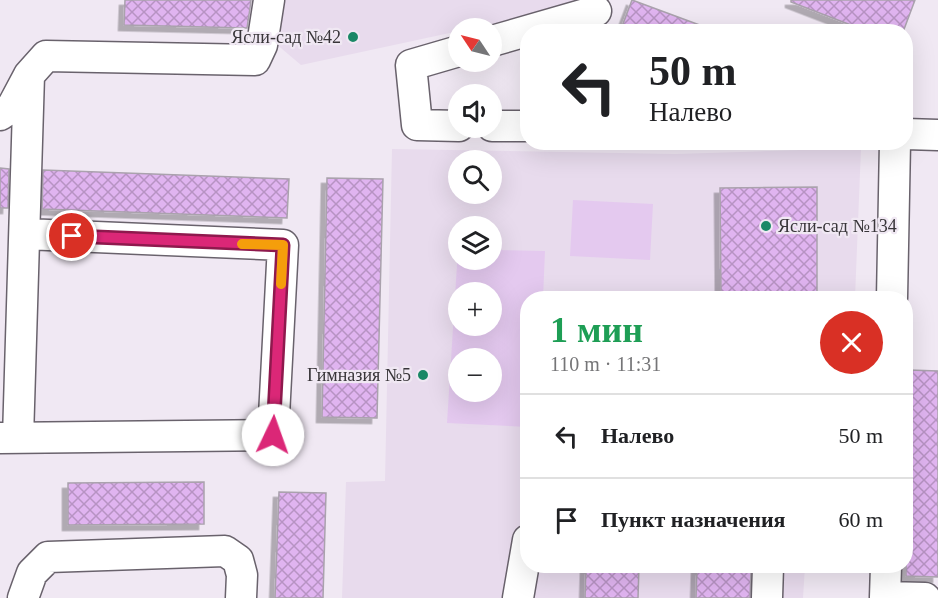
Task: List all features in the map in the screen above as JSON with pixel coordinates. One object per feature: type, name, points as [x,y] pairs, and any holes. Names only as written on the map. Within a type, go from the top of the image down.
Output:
[{"type":"lane","points":[[0,115],[12,107],[29,75],[46,56],[255,60],[262,45],[269,0]]},
{"type":"lane","points":[[556,24],[594,14]]},
{"type":"lane","points":[[502,38],[520,34]]},
{"type":"lane","points":[[448,54],[411,65],[417,125],[448,126]]},
{"type":"lane","points":[[25,234],[283,245],[273,435],[9,438],[25,234],[29,75]]},
{"type":"lane","points":[[502,126],[520,126]]},
{"type":"lane","points":[[913,134],[938,135]]},
{"type":"lane","points":[[892,291],[895,150]]},
{"type":"lane","points":[[23,598],[32,573],[48,557],[225,551],[238,560],[242,575],[241,598]]},
{"type":"lane","points":[[518,598],[522,573]]},
{"type":"lane","points":[[767,598],[768,573]]},
{"type":"lane","points":[[886,573],[885,598],[925,598]]},
{"type":"shaded area","name":"Ясли-сад №42","points":[[274,0],[574,0],[559,10],[502,22],[502,18],[448,18],[448,33],[301,65],[275,43]]},
{"type":"shaded area","name":"Гимназия №5","points":[[392,149],[449,150],[448,204],[502,204],[502,151],[675,154],[861,150],[855,291],[520,291],[520,573],[805,573],[803,598],[342,598],[346,482],[385,481]]},
{"type":"shaded area","points":[[573,200],[653,204],[650,260],[570,256]]},
{"type":"shaded area","points":[[502,250],[545,251],[543,291],[520,291],[520,427],[447,423],[448,402],[502,402],[502,348],[452,348],[452,336],[502,336],[502,282],[456,282],[457,270],[502,270]]},
{"type":"building","points":[[125,0],[251,0],[247,28],[124,25]]},
{"type":"building","points":[[632,0],[697,24],[623,24]]},
{"type":"building","points":[[791,0],[915,0],[906,24],[848,24],[791,2]]},
{"type":"building","points":[[0,168],[9,169],[8,208],[0,208]]},
{"type":"building","points":[[43,170],[289,179],[287,218],[42,209]]},
{"type":"building","points":[[327,178],[383,179],[377,418],[322,417]]},
{"type":"building","points":[[817,187],[817,291],[721,291],[720,188]]},
{"type":"building","points":[[913,370],[938,371],[938,577],[906,576],[906,573],[913,573]]},
{"type":"building","points":[[204,482],[204,524],[68,525],[68,483]]},
{"type":"building","points":[[279,492],[326,493],[323,598],[275,598]]},
{"type":"building","points":[[586,573],[639,573],[638,598],[585,598]]},
{"type":"building","points":[[697,573],[751,573],[750,598],[696,598]]},
{"type":"slow traffic","points":[[242,244],[283,245],[281,284]]},
{"type":"place","name":"Ясли-сад №42","points":[[353,37]]},
{"type":"place","name":"Ясли-сад №134","points":[[766,226]]},
{"type":"place","name":"Гимназия №5","points":[[423,375]]},
{"type":"route","points":[[72,236],[283,245],[273,435]]}]
